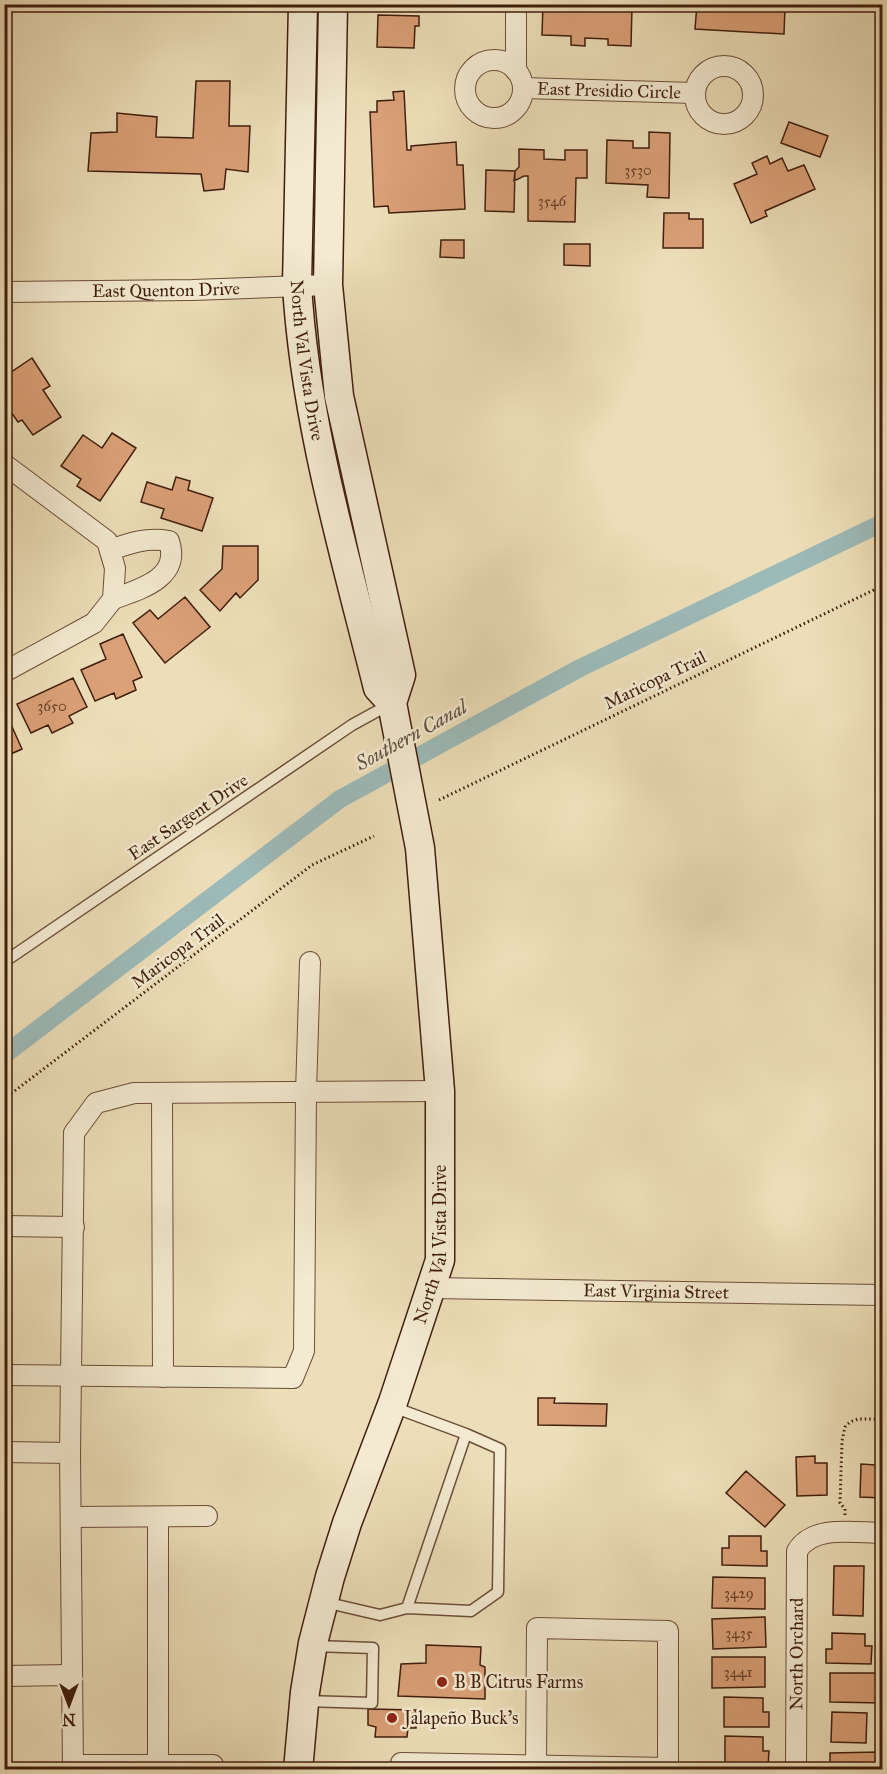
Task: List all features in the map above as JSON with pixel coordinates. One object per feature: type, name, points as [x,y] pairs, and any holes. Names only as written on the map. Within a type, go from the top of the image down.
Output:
[{"type":"main road","name":"North Val Vista Drive","points":[[303,4],[297,285],[299,327],[321,459],[378,688],[392,703]]},
{"type":"main road","name":"North Val Vista Drive","points":[[298,1770],[304,1701],[313,1646],[324,1602],[347,1523],[392,1406],[440,1260],[440,1091],[420,848],[425,802],[398,733],[392,703],[400,675],[339,396],[328,285],[333,4]]},
{"type":"street","name":"East Presidio Circle","points":[[516,4],[519,79],[695,93]]},
{"type":"street","name":"East Quenton Drive","points":[[4,292],[192,290],[328,285]]},
{"type":"street","points":[[4,464],[107,541],[115,568],[113,599]]},
{"type":"street","points":[[4,672],[94,623],[113,599],[145,588],[165,572],[172,562],[173,551],[170,541],[157,538],[138,540],[110,550]]},
{"type":"street","points":[[4,1375],[293,1377],[304,1351],[306,1093],[310,962]]},
{"type":"street","points":[[213,1765],[73,1767],[70,1452],[74,1133],[96,1103],[134,1093],[440,1091]]},
{"type":"street","points":[[162,1093],[163,1377]]},
{"type":"street","points":[[4,1227],[74,1227]]},
{"type":"street","name":"East Virginia Street","points":[[430,1288],[882,1295]]},
{"type":"street","points":[[4,1452],[70,1452]]},
{"type":"street","points":[[71,1517],[207,1516]]},
{"type":"street","points":[[158,1517],[158,1765]]},
{"type":"street","points":[[845,1533],[882,1533]]},
{"type":"street","name":"North Orchard","points":[[796,1770],[797,1551],[803,1541],[813,1536],[845,1533]]},
{"type":"street","points":[[401,1766],[668,1768],[668,1631],[537,1628],[536,1766]]},
{"type":"street","points":[[4,1676],[71,1676]]},
{"type":"lane","name":"East Sargent Drive","points":[[4,962],[352,725],[392,703]]},
{"type":"lane","points":[[324,1602],[381,1615],[407,1608],[471,1611],[498,1592],[500,1449],[392,1406]]},
{"type":"lane","points":[[407,1608],[466,1434]]},
{"type":"lane","points":[[304,1701],[372,1703],[374,1648],[313,1646]]},
{"type":"path","name":"Maricopa Trail","points":[[425,802],[882,586]]},
{"type":"path","name":"Maricopa Trail","points":[[4,1100],[312,865],[374,836]]},
{"type":"path","points":[[845,1533],[845,1509],[840,1503],[843,1434],[850,1422],[858,1419],[882,1419]]},
{"type":"building","points":[[543,4],[645,4],[645,9],[632,8],[631,46],[608,45],[608,39],[585,38],[585,46],[571,45],[571,36],[542,35]]},
{"type":"building","points":[[697,4],[812,4],[812,9],[785,7],[784,34],[695,29]]},
{"type":"building","points":[[378,15],[419,16],[419,26],[415,26],[414,48],[377,47]]},
{"type":"building","points":[[196,81],[230,81],[229,126],[250,126],[248,172],[226,169],[224,189],[204,191],[201,174],[88,171],[91,133],[117,132],[117,113],[157,117],[156,137],[193,138]]},
{"type":"building","points":[[404,91],[407,150],[411,150],[411,146],[456,142],[457,165],[463,165],[465,209],[389,213],[388,206],[374,207],[370,112],[377,112],[377,101],[394,100],[393,92]]},
{"type":"building","points":[[789,122],[828,136],[820,157],[781,143]]},
{"type":"building","points":[[649,132],[670,133],[669,198],[647,197],[648,185],[606,183],[607,140],[633,141],[633,148],[649,148]]},
{"type":"building","points":[[519,149],[544,150],[544,159],[565,160],[565,150],[587,150],[587,178],[576,178],[575,222],[528,221],[528,176],[514,181],[515,171],[519,167]]},
{"type":"building","points":[[767,156],[770,164],[782,158],[788,171],[804,165],[815,189],[765,211],[767,216],[751,223],[734,184],[757,174],[752,163]]},
{"type":"building","points":[[486,170],[515,171],[514,212],[485,211]]},
{"type":"building","points":[[664,213],[689,213],[689,219],[703,219],[703,248],[663,248]]},
{"type":"building","points":[[441,240],[464,240],[464,258],[440,257]]},
{"type":"building","points":[[564,244],[590,244],[590,266],[564,265]]},
{"type":"building","points":[[32,358],[50,386],[43,390],[61,417],[33,435],[22,420],[18,422],[4,402],[9,398],[4,391],[4,377]]},
{"type":"building","points":[[112,433],[136,448],[100,501],[77,486],[81,479],[61,466],[83,435],[102,448]]},
{"type":"building","points":[[176,477],[190,481],[188,490],[213,498],[202,531],[161,518],[164,509],[141,502],[147,482],[172,490]]},
{"type":"building","points":[[223,546],[258,546],[258,580],[240,598],[236,593],[220,611],[200,590],[222,569]]},
{"type":"building","points":[[185,597],[210,627],[165,663],[133,623],[150,610],[158,619]]},
{"type":"building","points":[[123,634],[142,677],[133,681],[136,690],[116,699],[114,693],[95,701],[81,670],[106,659],[100,644]]},
{"type":"building","points":[[73,678],[87,707],[69,716],[73,723],[52,733],[48,725],[31,733],[17,704]]},
{"type":"building","points":[[9,720],[22,749],[4,757],[4,722]]},
{"type":"building","points":[[538,1398],[555,1398],[554,1403],[607,1404],[606,1426],[538,1425]]},
{"type":"building","points":[[815,1456],[815,1463],[827,1463],[827,1495],[797,1496],[796,1457]]},
{"type":"building","points":[[876,1458],[882,1458],[882,1498],[860,1497],[861,1464],[876,1465]]},
{"type":"building","points":[[746,1471],[785,1505],[765,1527],[726,1493]]},
{"type":"building","points":[[729,1536],[761,1536],[761,1551],[767,1551],[767,1566],[722,1565],[722,1548],[729,1548]]},
{"type":"building","points":[[834,1566],[864,1566],[863,1616],[833,1615]]},
{"type":"building","points":[[880,1568],[882,1568],[882,1602],[881,1602]]},
{"type":"building","points":[[713,1577],[765,1578],[765,1609],[712,1608]]},
{"type":"building","points":[[765,1617],[766,1647],[713,1649],[712,1619]]},
{"type":"building","points":[[832,1633],[865,1634],[865,1646],[872,1646],[871,1664],[826,1663],[826,1649],[832,1649]]},
{"type":"building","name":"B B Citrus Farms","points":[[426,1645],[481,1647],[480,1665],[485,1667],[485,1699],[398,1696],[401,1664],[426,1663]]},
{"type":"building","points":[[712,1657],[765,1657],[765,1687],[712,1688]]},
{"type":"building","points":[[830,1673],[882,1673],[882,1703],[830,1702]]},
{"type":"building","points":[[724,1697],[763,1698],[763,1712],[769,1712],[769,1727],[724,1727]]},
{"type":"building","name":"Jalapeño Buck's","points":[[368,1709],[416,1710],[416,1728],[408,1728],[407,1737],[375,1737],[376,1727],[368,1725]]},
{"type":"building","points":[[832,1712],[867,1713],[866,1743],[831,1742]]},
{"type":"building","points":[[725,1736],[763,1737],[763,1751],[769,1751],[768,1767],[725,1766]]},
{"type":"building","points":[[880,1752],[880,1770],[830,1770],[830,1753]]},
{"type":"waterway","name":"Southern Canal","points":[[4,1055],[340,799],[580,668],[882,523]]},
{"type":"place","name":"B B Citrus Farms","points":[[442,1682]]},
{"type":"place","name":"Jalapeño Buck's","points":[[392,1718]]}]
